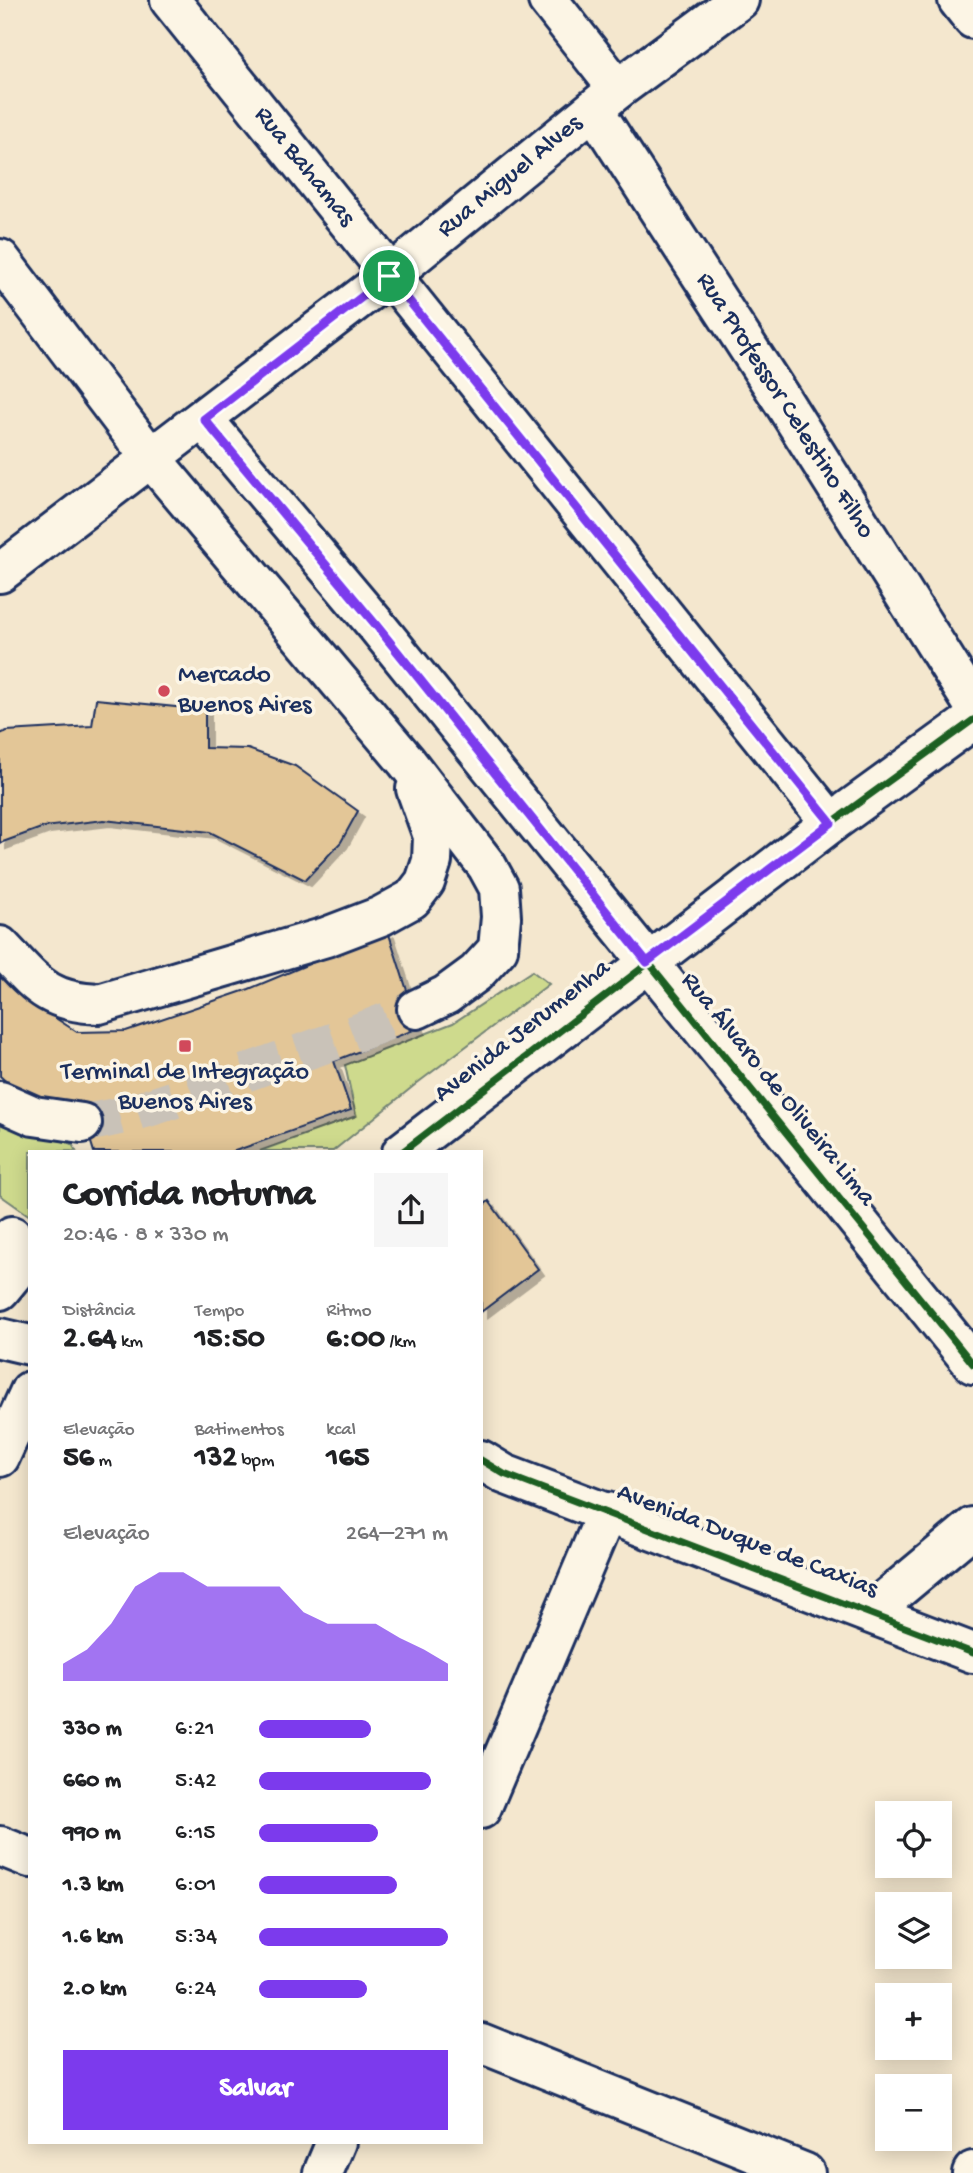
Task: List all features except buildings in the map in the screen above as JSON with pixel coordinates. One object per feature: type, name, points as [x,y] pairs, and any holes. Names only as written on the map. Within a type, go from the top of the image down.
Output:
[{"type":"street","name":"Rua Bahamas","points":[[170,0],[831,823]]},
{"type":"street","name":"Rua Professor Celestino Filho","points":[[548,0],[782,400],[973,704]]},
{"type":"street","name":"Rua Miguel Alves","points":[[0,573],[389,276],[606,100],[739,0]]},
{"type":"street","points":[[958,0],[973,19]]},
{"type":"street","points":[[0,259],[150,457],[407,761],[487,866],[499,888],[501,917],[498,949],[477,973],[446,995],[417,1009]]},
{"type":"street","name":"Rua Álvaro de Oliveira Lima","points":[[204,419],[376,625],[973,1364]]},
{"type":"street","name":"Avenida Jerumenha","points":[[405,1150],[647,962],[973,720]]},
{"type":"street","points":[[0,946],[44,991],[61,1000],[99,1004],[326,937],[381,916],[412,900],[425,881],[432,862],[433,836],[407,761]]},
{"type":"street","points":[[0,1101],[34,1116],[82,1123]]},
{"type":"street","points":[[0,1290],[14,1273],[10,1234]]},
{"type":"street","points":[[0,1338],[28,1345]]},
{"type":"street","points":[[0,1457],[28,1395]]},
{"type":"street","name":"Avenida Duque de Caxias","points":[[489,1468],[973,1653]]},
{"type":"street","points":[[483,1804],[607,1512]]},
{"type":"street","points":[[871,1612],[973,1527]]},
{"type":"street","points":[[0,1846],[28,1857]]},
{"type":"street","points":[[483,2044],[805,2173]]},
{"type":"street","points":[[323,2173],[335,2144]]},
{"type":"green space","points":[[532,971],[549,984],[416,1084],[334,1150],[263,1150],[356,1116],[345,1065],[453,1023]]},
{"type":"green space","points":[[0,1121],[72,1144],[75,1150],[28,1150],[28,1215],[0,1195]]},
{"type":"tunnel","points":[[82,1123],[170,1101],[417,1009]]},
{"type":"cycle path","points":[[203,419],[376,625],[973,1364]]},
{"type":"cycle path","points":[[405,1150],[831,823],[973,720]]},
{"type":"cycle path","points":[[483,1461],[504,1474],[973,1653]]},
{"type":"place","name":"Mercado Buenos Aires","points":[[164,691]]},
{"type":"place","name":"Terminal de Integração Buenos Aires","points":[[185,1046]]},
{"type":"route","points":[[389,276],[831,823],[647,962],[376,625],[204,419],[389,276]]}]
